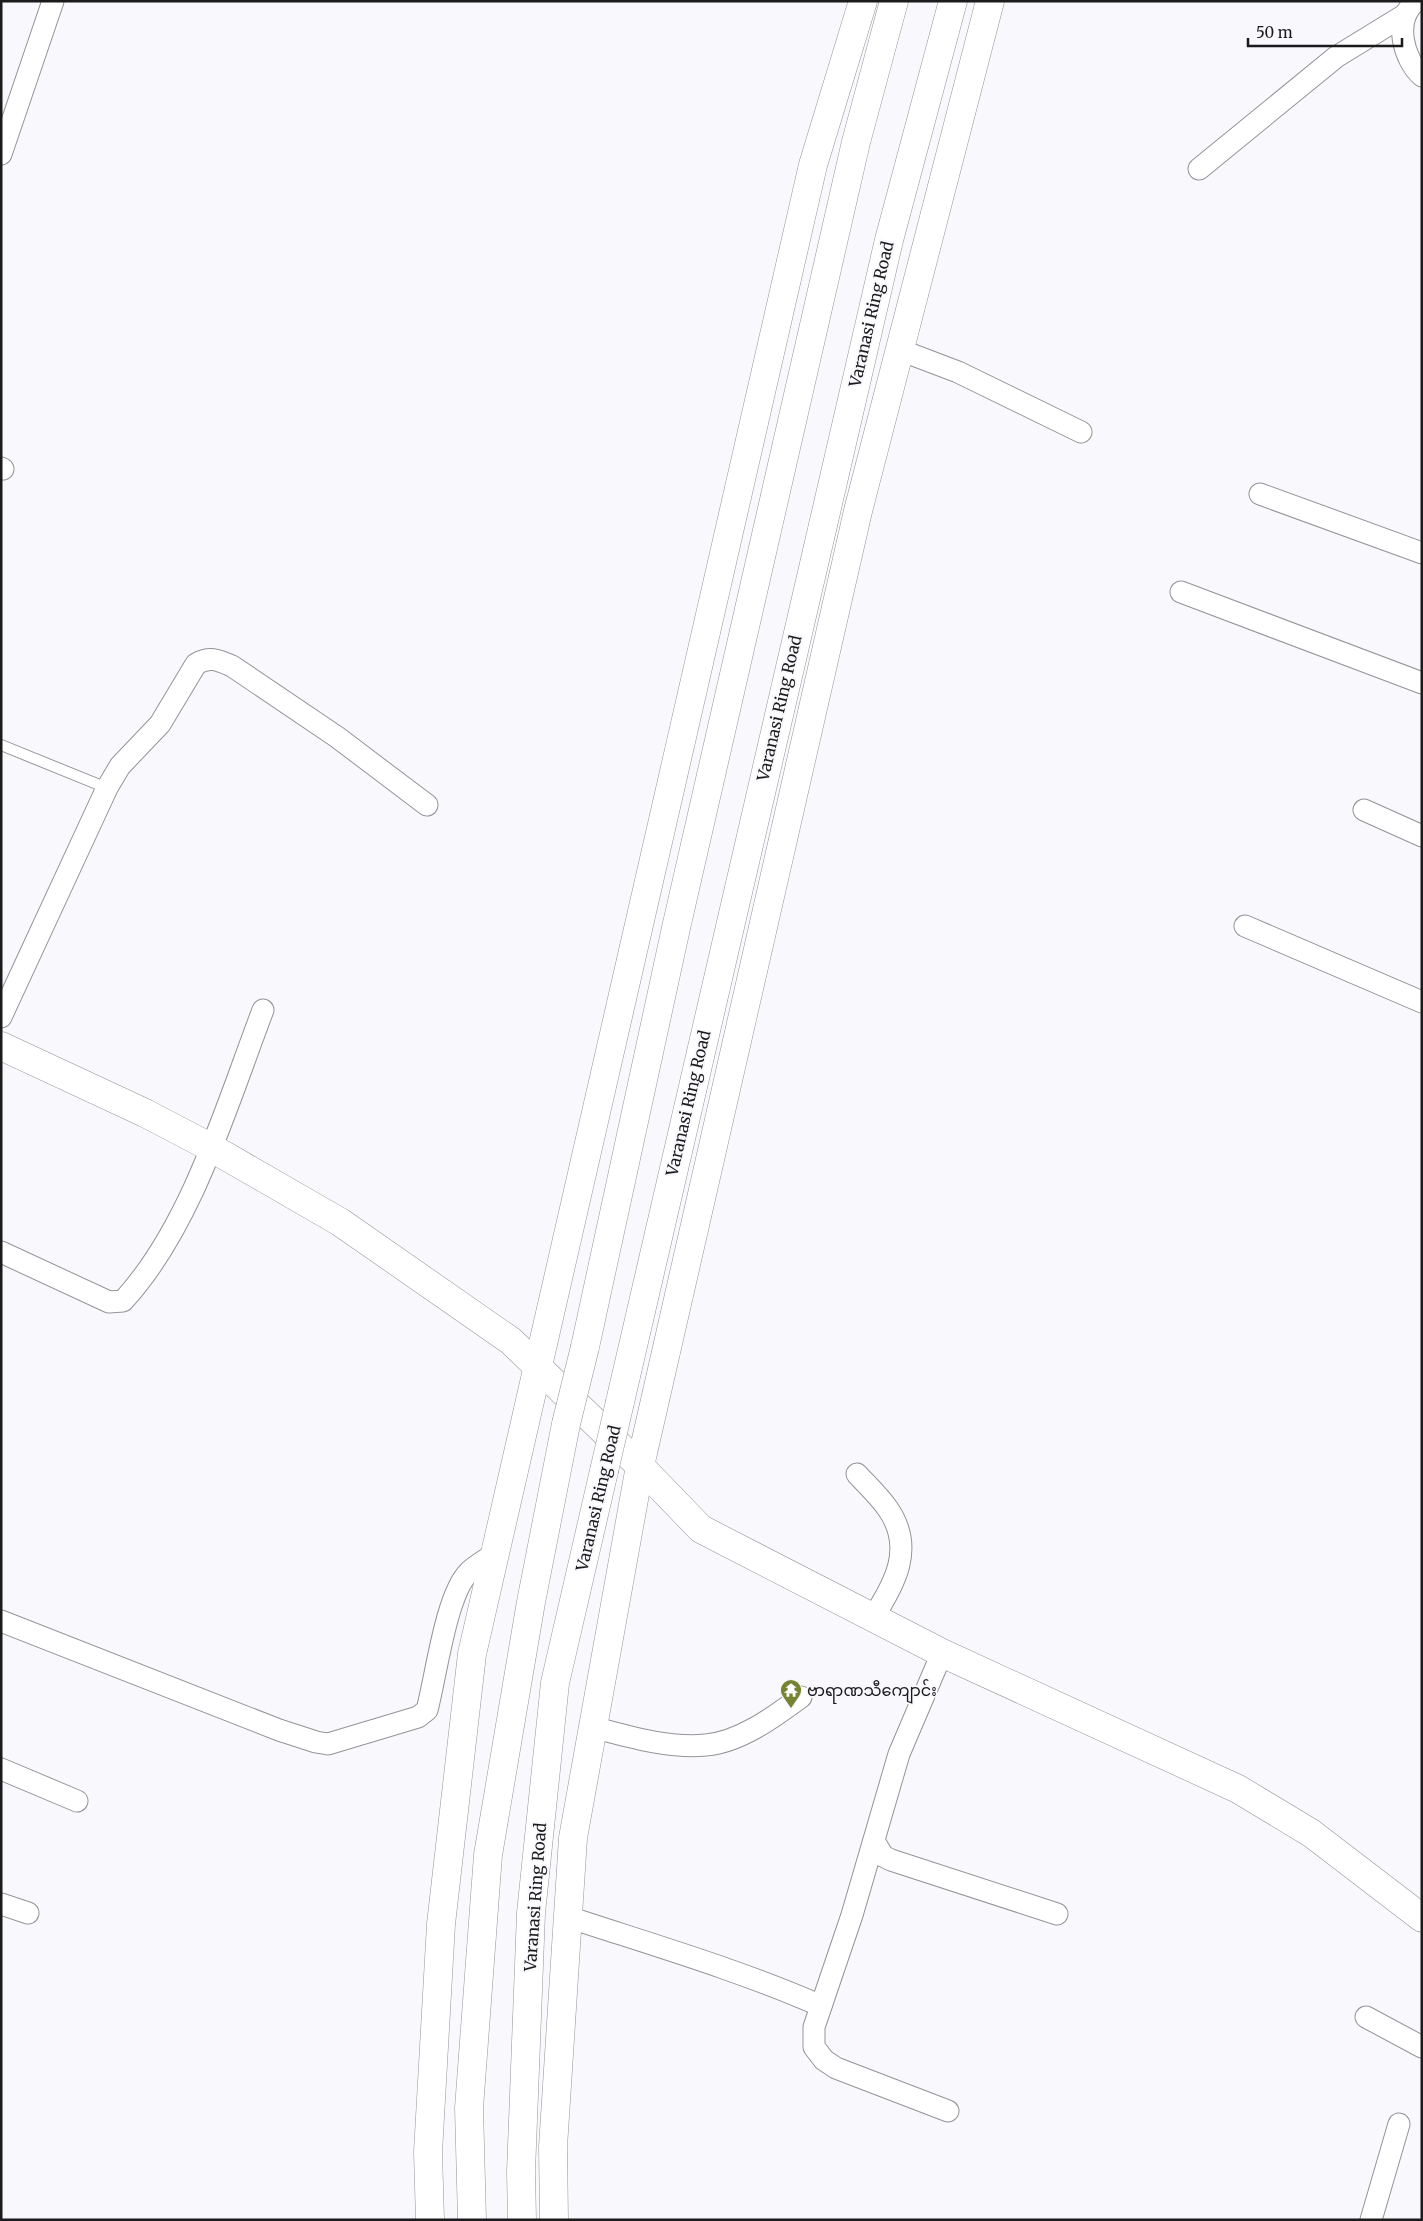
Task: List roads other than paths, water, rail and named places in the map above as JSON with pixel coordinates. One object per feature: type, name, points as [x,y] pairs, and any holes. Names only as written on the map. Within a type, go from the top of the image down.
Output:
[{"type":"main road","points":[[430,2220],[428,2152],[441,1924],[472,1654],[813,165],[863,1]]},
{"type":"main road","points":[[472,2220],[469,2108],[488,1855],[531,1602],[566,1424],[585,1346],[678,918],[840,210],[894,1]]},
{"type":"main road","name":"Varanasi Ring Road","points":[[522,2220],[521,2172],[531,1913],[555,1683],[888,240],[953,1]]},
{"type":"main road","points":[[554,2220],[553,2146],[573,1838],[640,1466],[858,511],[990,1]]},
{"type":"main road","points":[[1,1046],[145,1113],[210,1147],[340,1222],[511,1342],[640,1466],[701,1529],[942,1653],[1238,1789],[1311,1833],[1422,1918]]},
{"type":"street","points":[[1,154],[53,1]]},
{"type":"street","points":[[1411,8],[1403,32],[1405,48],[1410,61],[1422,76]]},
{"type":"street","points":[[1199,169],[1336,57],[1411,8]]},
{"type":"street","points":[[900,350],[958,372],[1081,432]]},
{"type":"street","points":[[1260,494],[1422,553]]},
{"type":"street","points":[[1181,592],[1422,683]]},
{"type":"street","points":[[1,1017],[107,788],[120,766],[160,724],[196,664],[204,660],[216,658],[232,666],[337,737],[427,805]]},
{"type":"street","points":[[1364,810],[1422,836]]},
{"type":"street","points":[[1245,926],[1422,1002]]},
{"type":"street","points":[[1,1252],[110,1302],[122,1301],[143,1278],[187,1202],[263,1010]]},
{"type":"street","points":[[857,1474],[888,1509],[899,1531],[900,1562],[892,1588],[872,1618]]},
{"type":"street","points":[[1,1621],[279,1730],[328,1744],[418,1717],[426,1710],[449,1610],[456,1592],[468,1572],[494,1554]]},
{"type":"street","points":[[942,1653],[900,1754],[814,2027],[814,2047],[824,2060],[836,2068],[948,2111]]},
{"type":"street","points":[[592,1727],[679,1745],[706,1745],[734,1737],[774,1717],[801,1697]]},
{"type":"street","points":[[1,1769],[77,1801]]},
{"type":"street","points":[[874,1841],[883,1856],[891,1860],[1058,1914]]},
{"type":"street","points":[[1,1904],[28,1914]]},
{"type":"street","points":[[568,1917],[781,1988],[821,2006]]},
{"type":"street","points":[[1366,2017],[1422,2047]]},
{"type":"street","points":[[1371,2220],[1399,2124]]},
{"type":"lane","points":[[1,745],[107,788]]},
{"type":"place","name":"ဗာရာဏသီကျောင်း","points":[[791,1709]]}]
